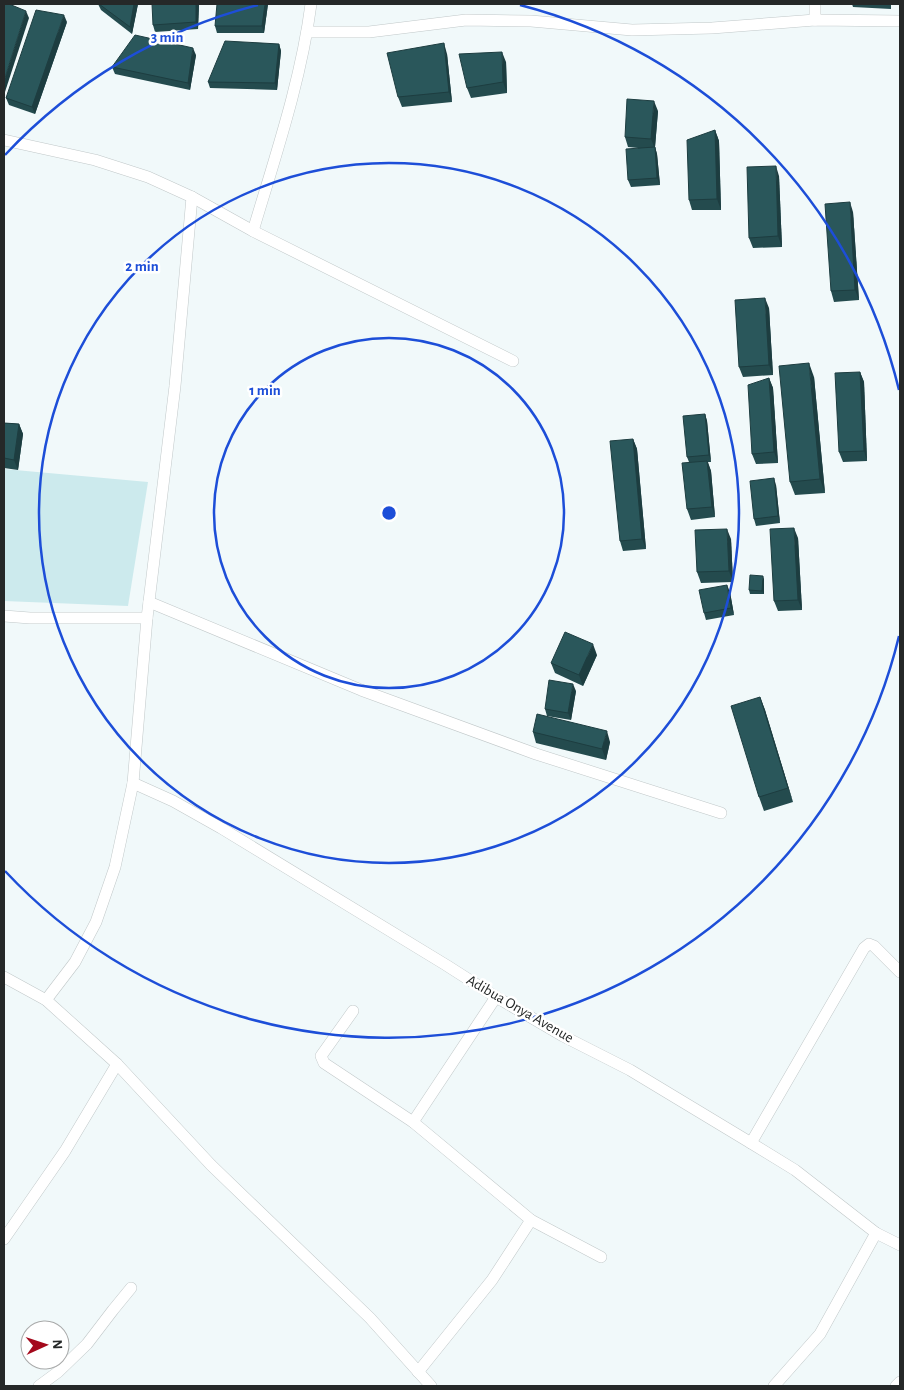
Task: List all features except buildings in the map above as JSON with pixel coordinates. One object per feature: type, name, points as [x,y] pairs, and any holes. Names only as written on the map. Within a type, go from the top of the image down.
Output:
[{"type":"street","points":[[253,232],[287,116],[307,32],[311,4]]},
{"type":"street","points":[[815,4],[815,20]]},
{"type":"street","points":[[307,32],[369,32],[466,20],[532,21],[632,30],[712,28],[815,20],[900,20]]},
{"type":"street","points":[[4,140],[95,160],[148,177],[192,197],[253,232],[513,361]]},
{"type":"street","points":[[46,1000],[75,962],[96,922],[115,867],[133,783],[147,618],[175,386],[192,197]]},
{"type":"street","points":[[149,602],[361,690],[536,754],[721,813]]},
{"type":"street","points":[[4,616],[30,618],[147,618]]},
{"type":"street","name":"Adibua Onya Avenue","points":[[133,783],[174,801],[221,828],[446,965],[496,998],[563,1036],[630,1070],[795,1170],[876,1234],[900,1245]]},
{"type":"street","points":[[751,1143],[864,948],[870,944],[874,946],[900,972]]},
{"type":"street","points":[[4,976],[46,1000],[117,1064],[211,1165],[370,1318],[431,1386]]},
{"type":"street","points":[[413,1122],[496,998]]},
{"type":"street","points":[[353,1011],[320,1056],[324,1063],[413,1122],[531,1220],[601,1257]]},
{"type":"street","points":[[4,1239],[65,1151],[117,1064]]},
{"type":"street","points":[[418,1372],[492,1280],[531,1220]]},
{"type":"street","points":[[774,1386],[820,1334],[876,1234]]},
{"type":"street","points":[[39,1386],[58,1372],[87,1344],[131,1288]]},
{"type":"street","points":[[896,1386],[900,1382]]},
{"type":"shaded area","points":[[4,469],[148,482],[128,606],[4,601]]}]
